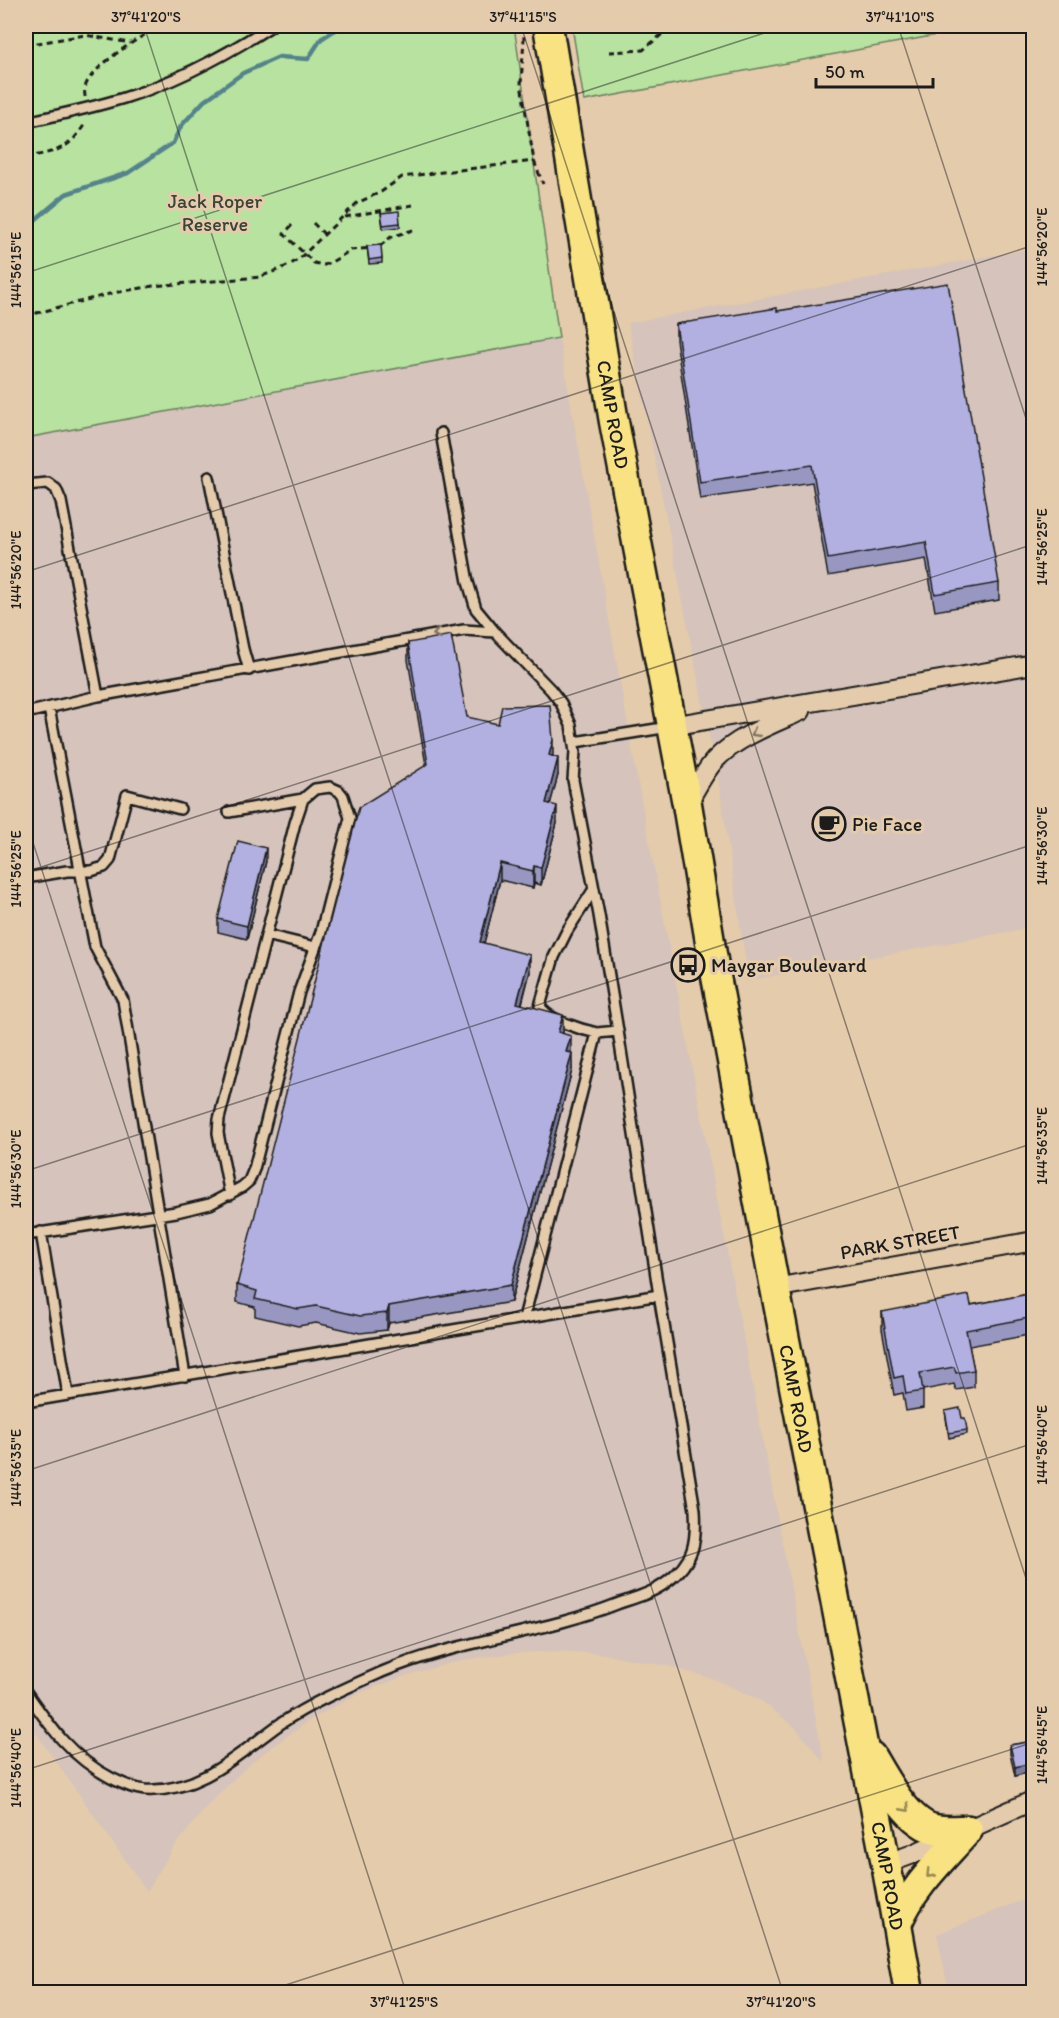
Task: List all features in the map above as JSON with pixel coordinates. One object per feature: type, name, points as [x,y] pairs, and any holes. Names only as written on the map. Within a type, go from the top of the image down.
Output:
[{"type":"main road","name":"CAMP ROAD","points":[[531,26],[614,422],[687,804],[714,966],[774,1288],[909,1992]]},
{"type":"main road","points":[[862,1742],[906,1809],[923,1824],[935,1829],[968,1830]]},
{"type":"main road","points":[[897,1924],[904,1904],[917,1886],[968,1830]]},
{"type":"street","points":[[671,726],[1034,664]]},
{"type":"street","points":[[687,804],[713,762],[722,753],[769,725],[827,700]]},
{"type":"street","name":"PARK STREET","points":[[774,1288],[1034,1241]]},
{"type":"street","points":[[886,1863],[914,1854],[1034,1800]]},
{"type":"lane","points":[[26,122],[85,109],[137,93],[239,47],[272,26]]},
{"type":"lane","points":[[26,1692],[53,1731],[75,1755],[99,1772],[122,1784],[141,1790],[166,1791],[190,1784],[214,1772],[282,1724],[336,1694],[383,1672],[427,1655],[597,1612],[665,1583],[679,1572],[690,1556],[696,1536],[695,1510],[658,1295],[618,1031],[573,780],[575,742],[571,725],[552,690],[495,632],[476,609],[468,582],[441,433]]},
{"type":"lane","points":[[209,477],[249,670]]},
{"type":"lane","points":[[26,485],[48,483],[56,489],[61,501],[98,696]]},
{"type":"lane","points":[[26,713],[98,696],[464,630],[495,632]]},
{"type":"lane","points":[[49,708],[95,947],[123,1000],[185,1376]]},
{"type":"lane","points":[[575,742],[671,726]]},
{"type":"lane","points":[[26,1235],[158,1215],[210,1204],[230,1195],[249,1181],[299,992],[324,920],[350,819],[345,798],[334,788],[315,789],[303,799],[229,812]]},
{"type":"lane","points":[[26,878],[67,871],[99,869],[110,860],[127,795],[180,809]]},
{"type":"lane","points":[[230,1195],[218,1133],[219,1119],[303,799]]},
{"type":"lane","points":[[594,889],[567,931],[554,957],[540,1006],[545,1013],[584,1030],[597,1033],[618,1031]]},
{"type":"lane","points":[[266,935],[315,947]]},
{"type":"lane","points":[[524,1318],[597,1033]]},
{"type":"lane","points":[[41,1232],[68,1395]]},
{"type":"lane","points":[[26,1402],[658,1295]]},
{"type":"path","points":[[85,99],[85,87],[90,76],[130,43],[160,26]]},
{"type":"path","points":[[531,26],[524,39],[521,84],[534,161],[543,184]]},
{"type":"path","points":[[609,52],[643,50],[672,26]]},
{"type":"path","points":[[26,45],[85,35],[130,43]]},
{"type":"path","points":[[26,158],[62,148],[76,138],[86,121]]},
{"type":"path","points":[[26,317],[113,293],[153,286],[260,277],[285,267],[304,254],[357,203],[381,192],[402,177],[534,161]]},
{"type":"path","points":[[343,217],[413,206]]},
{"type":"path","points":[[313,223],[324,234]]},
{"type":"path","points":[[292,225],[284,234],[314,262],[324,265],[351,250],[379,247],[391,237],[417,229]]},
{"type":"path","points":[[26,308],[37,313]]},
{"type":"shaded area","points":[[1033,248],[1033,927],[745,981],[747,970],[720,790],[628,323]]},
{"type":"shaded area","points":[[559,338],[639,789],[824,1762],[795,1727],[760,1700],[717,1680],[672,1667],[605,1654],[561,1651],[515,1653],[462,1660],[411,1674],[359,1693],[310,1720],[266,1751],[244,1769],[206,1807],[174,1847],[147,1891],[26,1719],[26,438]]},
{"type":"shaded area","points":[[1033,1896],[1033,1992],[949,1992],[937,1934]]},
{"type":"green space","name":"Jack Roper Reserve","points":[[26,26],[514,26],[559,338],[26,438]]},
{"type":"green space","points":[[572,26],[985,26],[584,101]]},
{"type":"building","points":[[399,211],[400,223],[383,225],[381,213]]},
{"type":"building","points":[[381,245],[382,258],[369,260],[367,246]]},
{"type":"building","points":[[948,283],[999,583],[935,594],[926,542],[828,559],[812,465],[700,482],[676,324],[777,308],[777,311]]},
{"type":"building","points":[[451,635],[467,717],[498,724],[502,706],[550,705],[553,740],[549,755],[558,758],[546,803],[557,806],[541,868],[534,866],[533,871],[500,863],[480,942],[530,955],[517,1003],[563,1015],[558,1032],[571,1036],[566,1052],[572,1053],[511,1285],[389,1306],[387,1313],[360,1316],[316,1306],[298,1309],[255,1299],[257,1291],[237,1285],[359,807],[428,764],[408,643]]},
{"type":"building","points":[[238,841],[266,848],[247,926],[218,919]]},
{"type":"building","points":[[1034,1293],[1034,1317],[966,1330],[974,1370],[956,1373],[954,1367],[920,1373],[923,1391],[906,1394],[903,1376],[894,1378],[882,1312],[969,1295],[971,1305]]},
{"type":"building","points":[[960,1408],[967,1430],[949,1433],[945,1411]]},
{"type":"building","points":[[1034,1741],[1034,1762],[1015,1767],[1010,1745]]},
{"type":"waterway","points":[[26,220],[35,220],[66,194],[128,173],[173,143],[181,126],[204,101],[243,73],[279,57],[308,59],[321,39],[341,26]]},
{"type":"place","name":"Pie Face","points":[[829,824]]},
{"type":"place","name":"Maygar Boulevard","points":[[688,965]]}]
